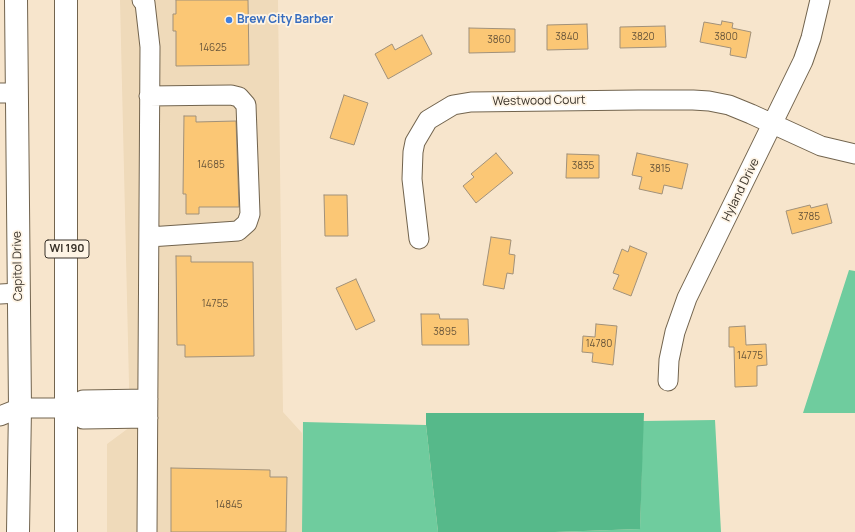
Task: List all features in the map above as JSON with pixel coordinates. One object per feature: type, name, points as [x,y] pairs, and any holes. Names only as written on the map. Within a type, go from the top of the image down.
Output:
[{"type":"main road","name":"Capitol Drive","points":[[16,0],[9,93],[9,293],[20,408],[18,532]]},
{"type":"main road","name":"WI 190","points":[[66,0],[66,532]]},
{"type":"street","points":[[142,0],[145,3],[150,47],[147,532]]},
{"type":"street","name":"Hyland Drive","points":[[668,381],[669,360],[675,332],[687,298],[803,61],[812,38],[820,0]]},
{"type":"street","points":[[149,96],[231,95],[239,97],[246,105],[250,214],[247,223],[238,231],[149,237]]},
{"type":"street","name":"Westwood Court","points":[[419,239],[412,179],[415,142],[428,120],[453,105],[479,102],[709,101],[729,105],[821,146],[855,154]]},
{"type":"street","points":[[0,416],[20,408],[67,408],[82,400],[148,399]]},
{"type":"street","points":[[67,408],[83,419],[148,418]]},
{"type":"shaded area","points":[[120,0],[278,0],[283,412],[302,433],[302,532],[107,532],[107,444],[130,427]]},
{"type":"green space","points":[[849,270],[855,271],[855,413],[803,413]]},
{"type":"green space","points":[[426,413],[644,413],[640,529],[555,532],[438,532],[426,425]]},
{"type":"green space","points":[[715,420],[721,532],[555,532],[640,529],[643,421]]},
{"type":"green space","points":[[303,422],[426,425],[438,532],[302,532]]},
{"type":"building","points":[[176,0],[248,0],[249,65],[176,66],[176,31],[173,31],[173,14],[176,14]]},
{"type":"building","points":[[722,21],[733,23],[732,28],[751,32],[746,58],[730,55],[731,48],[700,42],[704,22],[721,25]]},
{"type":"building","points":[[587,24],[588,49],[547,50],[547,25]]},
{"type":"building","points":[[665,26],[666,47],[620,48],[620,27]]},
{"type":"building","points":[[469,28],[515,29],[515,52],[469,53]]},
{"type":"building","points":[[422,35],[432,54],[388,79],[375,54],[392,44],[395,50]]},
{"type":"building","points":[[344,95],[368,103],[354,145],[330,138]]},
{"type":"building","points":[[184,116],[196,116],[196,122],[236,121],[239,207],[199,207],[199,214],[186,214],[186,194],[183,194]]},
{"type":"building","points":[[496,153],[513,173],[476,203],[463,186],[474,177],[471,174]]},
{"type":"building","points":[[637,153],[688,164],[682,189],[664,185],[662,194],[639,189],[642,177],[632,175]]},
{"type":"building","points":[[567,154],[599,155],[599,178],[566,178]]},
{"type":"building","points":[[324,195],[347,195],[348,236],[325,236]]},
{"type":"building","points":[[827,204],[832,223],[792,234],[786,211],[810,205],[811,208]]},
{"type":"building","points":[[491,237],[511,240],[509,254],[515,255],[513,274],[507,273],[504,289],[483,285]]},
{"type":"building","points":[[630,246],[647,253],[631,296],[613,289],[619,275],[613,273],[622,249],[628,252]]},
{"type":"building","points":[[176,256],[191,256],[191,262],[253,262],[254,356],[185,357],[185,345],[177,345]]},
{"type":"building","points":[[356,279],[375,321],[356,330],[336,288]]},
{"type":"building","points":[[421,314],[439,314],[440,319],[468,319],[469,345],[422,345]]},
{"type":"building","points":[[596,324],[617,326],[613,365],[592,362],[593,353],[582,352],[583,336],[595,337]]},
{"type":"building","points":[[745,326],[746,345],[766,344],[767,365],[757,366],[757,386],[735,387],[734,347],[729,347],[729,327]]},
{"type":"building","points":[[171,468],[270,470],[270,477],[287,477],[286,532],[171,532]]},
{"type":"place","name":"Brew City Barber","points":[[229,20]]}]
